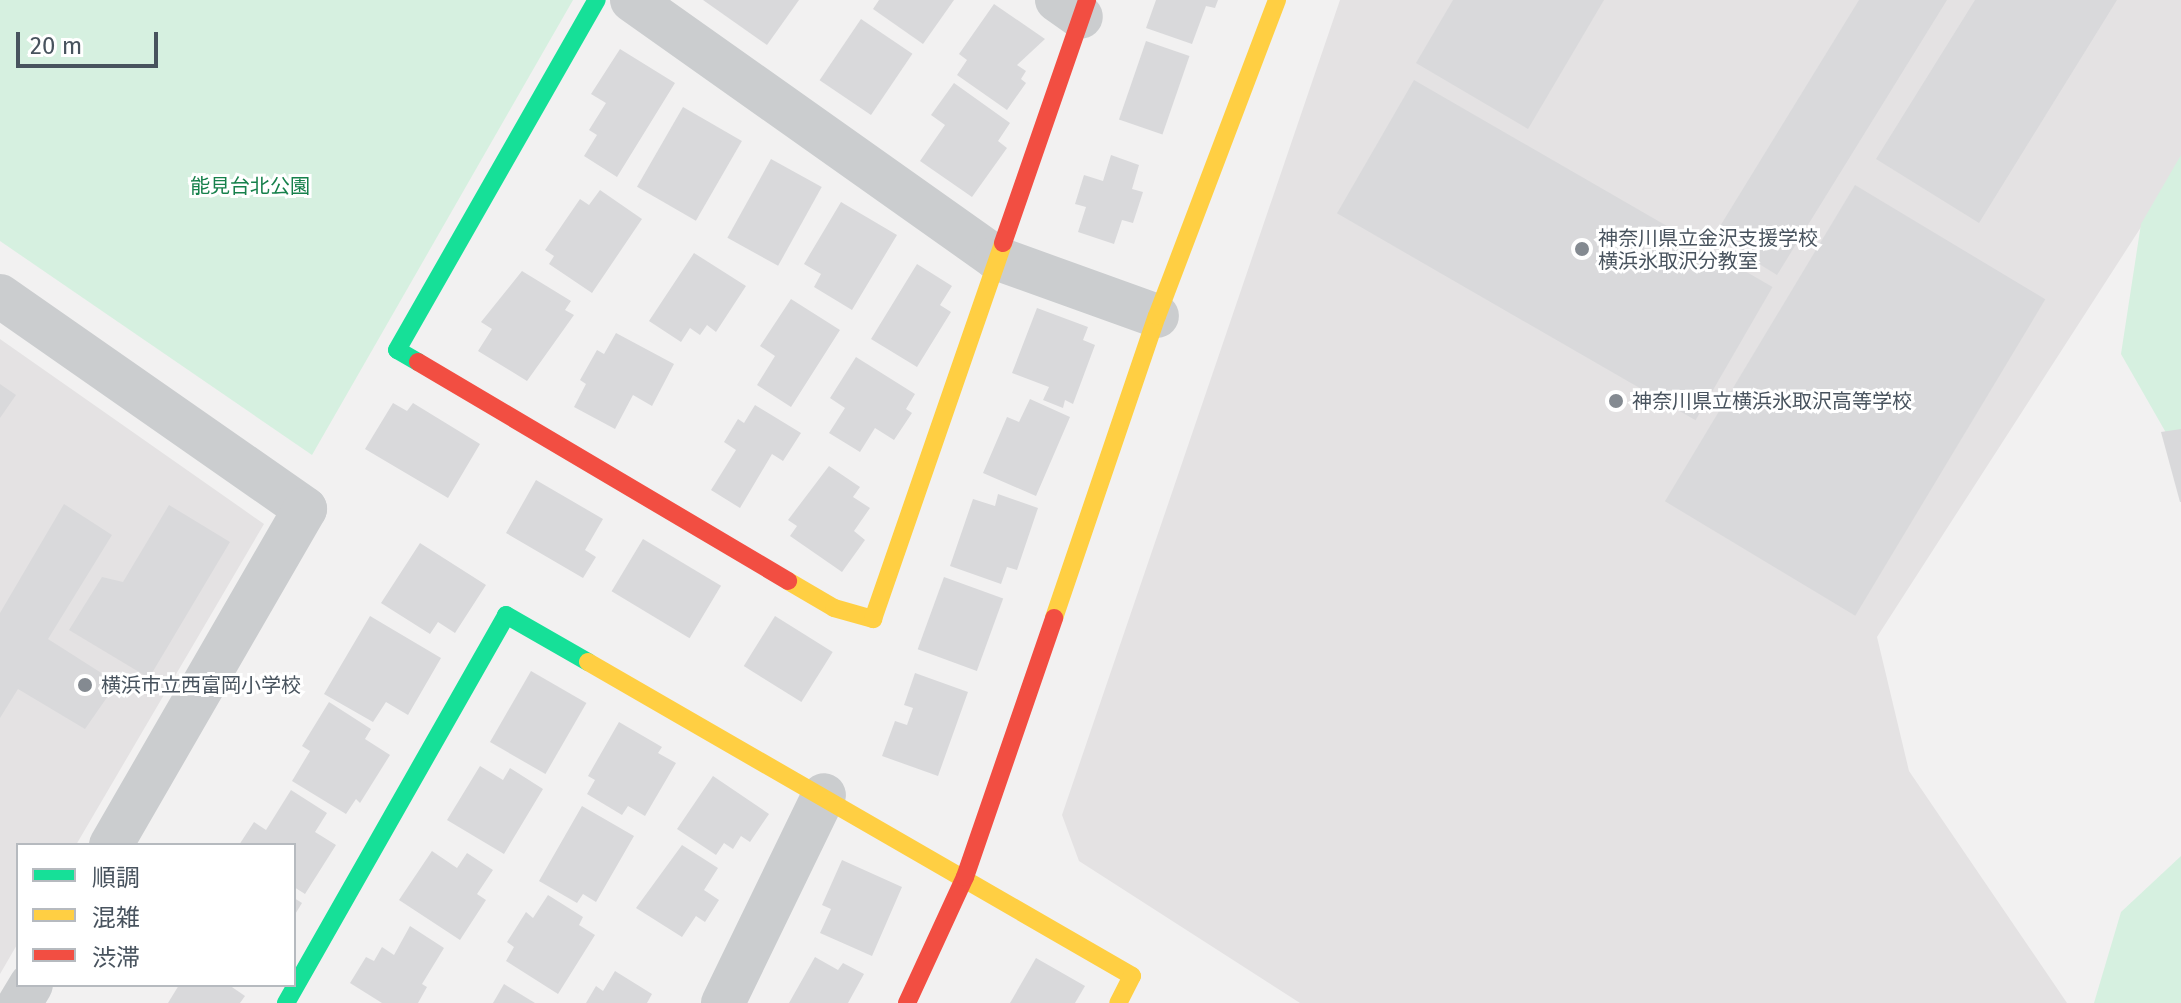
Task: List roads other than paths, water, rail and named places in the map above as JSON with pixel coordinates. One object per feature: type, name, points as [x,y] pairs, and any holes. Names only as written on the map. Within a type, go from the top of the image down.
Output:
[{"type":"street","points":[[597,0],[410,321],[397,350],[425,371],[834,608],[873,619],[996,258],[1075,6]]},
{"type":"street","points":[[632,0],[996,258],[1157,316]]},
{"type":"street","points":[[907,1003],[965,877],[1157,316],[1277,0]]},
{"type":"street","points":[[0,296],[305,509],[112,843]]},
{"type":"street","points":[[296,985],[506,615],[824,795],[1132,976],[1118,1003]]},
{"type":"street","points":[[723,1003],[824,795]]},
{"type":"place","name":"神奈川県立金沢支援学校 横浜氷取沢分教室","points":[[1582,249]]},
{"type":"place","name":"神奈川県立横浜氷取沢高等学校","points":[[1616,401]]},
{"type":"place","name":"横浜市立西富岡小学校","points":[[85,685]]},
{"type":"park label","name":"能見台北公園","points":[[250,186]]}]
